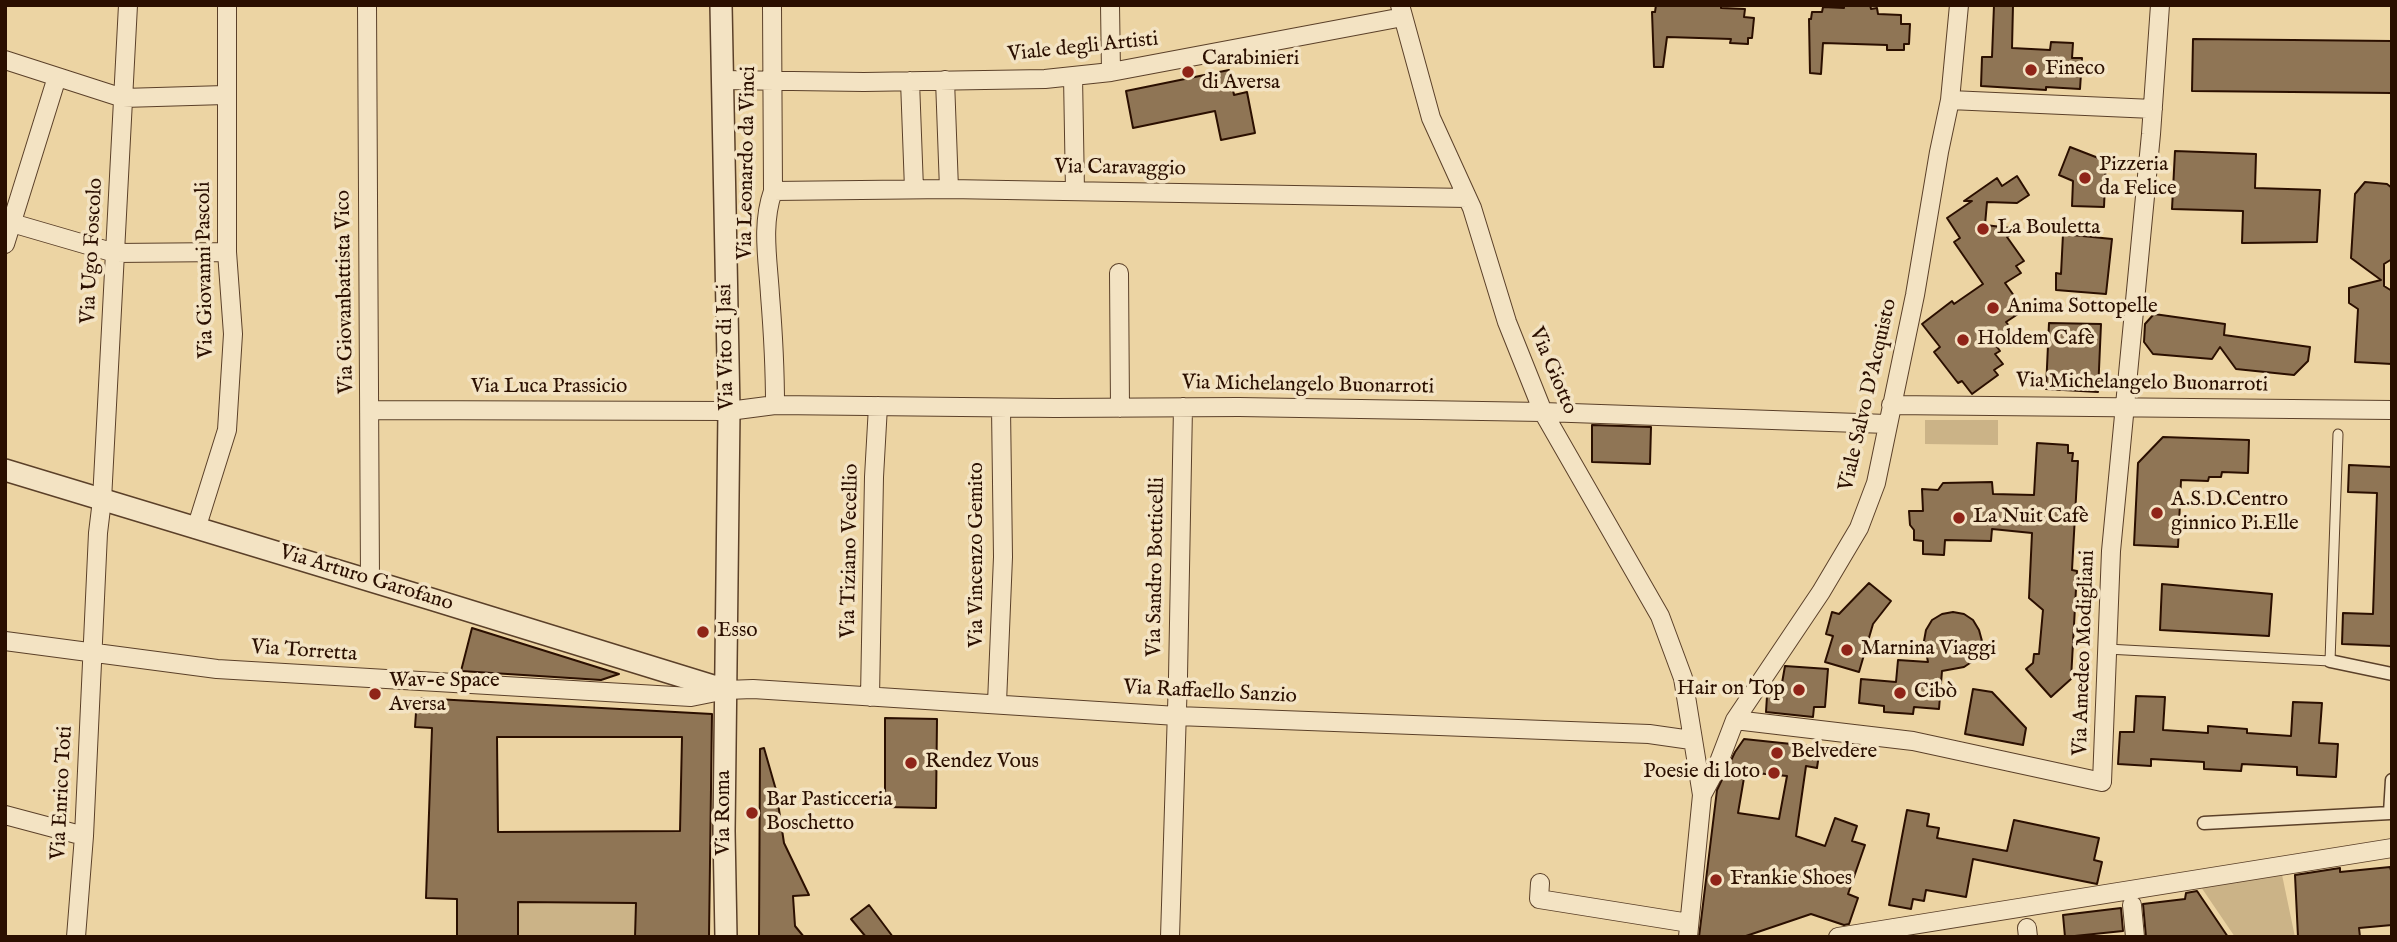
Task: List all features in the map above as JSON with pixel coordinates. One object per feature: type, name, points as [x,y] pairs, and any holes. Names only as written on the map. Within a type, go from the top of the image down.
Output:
[{"type":"street","name":"Via Ugo Foscolo","points":[[94,652],[98,533],[103,500],[128,5]]},
{"type":"street","name":"Via Giovanni Pascoli","points":[[196,530],[228,430],[233,334],[227,252],[227,5]]},
{"type":"street","name":"Via Giovanbattista Vico","points":[[367,5],[370,579]]},
{"type":"street","name":"Via Vito di Jasi","points":[[721,5],[729,411],[726,690]]},
{"type":"street","name":"Via Leonardo da Vinci","points":[[772,5],[773,191],[769,201],[766,234],[775,360],[775,405]]},
{"type":"street","points":[[1110,5],[1111,72]]},
{"type":"street","name":"Viale Salvo D'Acquisto","points":[[1702,795],[1717,767],[1735,720],[1821,592],[1859,528],[1876,483],[1915,295],[1950,100],[1959,5]]},
{"type":"street","name":"Via Amedeo Modigliani","points":[[1735,720],[1913,741],[2102,782],[2111,551],[2160,5]]},
{"type":"street","name":"Viale degli Artisti","points":[[721,80],[772,82],[1045,79],[1111,72],[1402,11]]},
{"type":"street","name":"Via Giotto","points":[[1402,11],[1432,118],[1467,198],[1507,322],[1543,412],[1660,616],[1683,678],[1702,795]]},
{"type":"street","points":[[5,60],[123,98],[225,95]]},
{"type":"street","points":[[1073,76],[1075,191]]},
{"type":"street","points":[[5,244],[8,222],[57,77]]},
{"type":"street","points":[[945,80],[949,189]]},
{"type":"street","points":[[910,81],[914,189]]},
{"type":"street","points":[[1950,100],[2152,109]]},
{"type":"street","name":"Via Caravaggio","points":[[773,191],[949,189],[1467,198]]},
{"type":"street","points":[[8,222],[115,253],[227,252]]},
{"type":"street","points":[[1119,273],[1120,408]]},
{"type":"street","name":"Via Michelangelo Buonarroti","points":[[729,411],[775,405],[1183,407],[1543,412],[1887,424]]},
{"type":"street","name":"Via Michelangelo Buonarroti","points":[[1891,405],[2392,410]]},
{"type":"street","name":"Via Tiziano Vecellio","points":[[870,697],[878,406]]},
{"type":"street","name":"Via Sandro Botticelli","points":[[1170,937],[1183,407]]},
{"type":"street","name":"Via Vincenzo Gemito","points":[[997,703],[1003,557],[1001,408]]},
{"type":"street","name":"Via Luca Prassicio","points":[[370,410],[729,411]]},
{"type":"street","name":"Via Arturo Garofano","points":[[5,470],[196,530],[370,579],[726,690]]},
{"type":"street","name":"Via Torretta","points":[[5,641],[217,669],[691,696],[726,690]]},
{"type":"street","name":"Via Enrico Toti","points":[[76,937],[94,652]]},
{"type":"street","points":[[2330,662],[2392,674]]},
{"type":"street","points":[[635,693],[642,664]]},
{"type":"street","name":"Via Raffaello Sanzio","points":[[726,690],[753,689],[997,703],[1177,716],[1649,734],[1691,740]]},
{"type":"street","name":"Via Roma","points":[[726,690],[726,937]]},
{"type":"street","points":[[2204,823],[2390,813],[2392,780]]},
{"type":"street","points":[[1540,883],[1539,899],[1688,930],[1702,795]]},
{"type":"street","points":[[5,815],[84,836]]},
{"type":"street","points":[[1838,937],[2392,848]]},
{"type":"street","points":[[2132,905],[2135,937]]},
{"type":"lane","points":[[2107,649],[2330,662],[2338,434]]},
{"type":"shaded area","points":[[1925,420],[1998,420],[1998,445],[1925,444]]},
{"type":"shaded area","points":[[2281,870],[2295,937],[2235,937],[2201,887]]},
{"type":"shaded area","points":[[518,902],[636,903],[635,937],[518,937]]},
{"type":"building","points":[[1656,5],[1721,5],[1721,8],[1745,9],[1744,17],[1754,18],[1752,38],[1748,38],[1748,44],[1730,43],[1731,39],[1667,37],[1663,67],[1654,67],[1652,12],[1655,12]]},
{"type":"building","points":[[1844,5],[1870,5],[1871,9],[1877,8],[1878,14],[1901,15],[1901,24],[1910,24],[1909,44],[1904,44],[1904,50],[1887,50],[1887,45],[1823,43],[1821,74],[1810,73],[1809,19],[1812,12],[1822,12],[1823,7],[1844,8]]},
{"type":"building","name":"Fineco","points":[[1994,5],[2013,5],[2012,48],[2050,50],[2051,42],[2073,43],[2072,58],[2082,58],[2080,89],[1981,86],[1982,57],[1992,57]]},
{"type":"building","points":[[2193,39],[2392,41],[2392,93],[2192,91]]},
{"type":"building","points":[[1229,70],[1234,95],[1247,92],[1255,133],[1221,140],[1215,111],[1133,128],[1126,91]]},
{"type":"building","name":"Pizzeria da Felice","points":[[2070,147],[2106,161],[2104,207],[2072,206],[2073,181],[2059,175]]},
{"type":"building","points":[[2175,151],[2256,154],[2255,188],[2320,190],[2317,242],[2242,243],[2243,211],[2172,209]]},
{"type":"building","points":[[2017,176],[2029,195],[2017,203],[1987,202],[1985,225],[2019,229],[2007,237],[2024,261],[2016,266],[2021,273],[2005,283],[2024,310],[2006,322],[2010,327],[1992,340],[2000,351],[1995,354],[2003,364],[1994,370],[1998,375],[1972,394],[1962,381],[1958,383],[1934,352],[1940,347],[1922,324],[1952,301],[1954,304],[1983,284],[1954,242],[1960,238],[1947,218],[1972,201],[1964,201],[1997,178],[2002,186]]},
{"type":"building","points":[[2365,182],[2387,184],[2392,188],[2392,259],[2384,264],[2384,286],[2392,291],[2392,364],[2355,362],[2358,309],[2349,303],[2349,288],[2381,280],[2351,258],[2355,194]]},
{"type":"building","points":[[2063,234],[2112,239],[2106,294],[2056,290],[2056,273],[2061,274]]},
{"type":"building","points":[[2154,314],[2225,324],[2224,335],[2310,347],[2308,361],[2294,375],[2236,369],[2220,347],[2212,359],[2153,354],[2144,342],[2145,324]]},
{"type":"building","points":[[2049,323],[2101,324],[2098,392],[2046,389]]},
{"type":"building","points":[[1592,425],[1651,427],[1650,464],[1592,462]]},
{"type":"building","name":"A.S.D.Centro ginnico Pi.Elle","points":[[2163,437],[2249,440],[2248,473],[2222,472],[2221,477],[2209,477],[2208,481],[2181,480],[2178,547],[2134,545],[2138,463]]},
{"type":"building","points":[[2037,443],[2068,445],[2068,453],[2073,453],[2072,461],[2078,461],[2072,570],[2077,571],[2071,679],[2051,697],[2026,669],[2033,663],[2034,654],[2039,654],[2043,610],[2029,598],[2032,533],[1992,529],[1991,541],[1945,540],[1944,555],[1923,554],[1923,541],[1914,540],[1909,511],[1923,511],[1922,489],[1938,490],[1943,483],[1992,482],[1993,494],[2034,495]]},
{"type":"building","points":[[2349,465],[2392,467],[2392,646],[2342,644],[2343,613],[2373,614],[2377,493],[2348,492]]},
{"type":"building","name":"Marnina Viaggi","points":[[1869,583],[1891,601],[1873,624],[1859,672],[1825,662],[1833,636],[1826,634],[1832,612],[1839,614]]},
{"type":"building","points":[[2162,584],[2272,594],[2269,636],[2160,630]]},
{"type":"building","points":[[1953,612],[1964,614],[1973,620],[1982,641],[1980,652],[1973,661],[1964,667],[1942,671],[1939,709],[1914,707],[1913,714],[1884,712],[1884,706],[1859,703],[1861,679],[1896,682],[1898,660],[1928,662],[1924,641],[1926,630],[1932,620]]},
{"type":"building","points":[[472,628],[619,674],[601,680],[461,671]]},
{"type":"building","name":"Hair on Top","points":[[1785,666],[1828,669],[1825,707],[1814,707],[1813,717],[1766,712],[1767,696],[1772,696],[1774,683],[1782,683]]},
{"type":"building","points":[[1973,689],[1992,692],[2026,728],[2023,745],[1965,734]]},
{"type":"building","points":[[2136,696],[2165,697],[2163,730],[2208,733],[2208,726],[2247,729],[2247,733],[2291,736],[2293,702],[2322,703],[2319,743],[2338,744],[2336,777],[2297,775],[2297,767],[2242,764],[2241,771],[2204,769],[2204,762],[2151,759],[2151,766],[2118,764],[2120,732],[2134,732]]},
{"type":"building","points":[[417,698],[712,714],[709,937],[635,937],[636,903],[518,902],[518,937],[457,937],[457,899],[426,898],[432,728],[415,727]],"holes":[[[497,737],[682,737],[680,831],[498,832]]]},
{"type":"building","name":"Rendez Vous","points":[[885,718],[937,719],[936,808],[885,807]]},
{"type":"building","points":[[1744,739],[1820,747],[1817,768],[1806,766],[1796,836],[1825,846],[1835,818],[1857,826],[1852,841],[1865,845],[1848,894],[1858,898],[1849,924],[1844,925],[1811,914],[1743,937],[1699,937],[1717,790]],"holes":[[[1745,772],[1787,776],[1779,819],[1738,813]]]},
{"type":"building","points":[[764,748],[776,790],[784,843],[809,895],[793,896],[795,926],[804,937],[759,937],[760,749]]},
{"type":"building","points":[[1907,810],[1929,814],[1927,826],[1939,828],[1937,838],[2007,851],[2014,820],[2099,838],[2094,860],[2102,862],[2097,884],[1973,859],[1966,897],[1926,890],[1924,901],[1913,899],[1911,909],[1889,905]]},
{"type":"building","points":[[2390,867],[2392,925],[2359,928],[2360,937],[2298,937],[2295,875],[2340,868],[2340,872]]},
{"type":"building","points":[[2197,891],[2228,937],[2146,937],[2143,904],[2185,899],[2186,893]]},
{"type":"building","points":[[869,905],[893,937],[866,937],[851,919]]},
{"type":"building","points":[[2121,908],[2123,931],[2065,937],[2063,915]]},
{"type":"place","name":"Fineco","points":[[2031,70]]},
{"type":"place","name":"Carabinieri di Aversa","points":[[1188,72]]},
{"type":"place","name":"Pizzeria da Felice","points":[[2085,178]]},
{"type":"place","name":"La Bouletta","points":[[1983,229]]},
{"type":"place","name":"Anima Sottopelle","points":[[1993,308]]},
{"type":"place","name":"Holdem Cafè","points":[[1963,340]]},
{"type":"place","name":"A.S.D.Centro ginnico Pi.Elle","points":[[2157,513]]},
{"type":"place","name":"La Nuit Cafè","points":[[1959,518]]},
{"type":"place","name":"Esso","points":[[703,632]]},
{"type":"place","name":"Marnina Viaggi","points":[[1847,650]]},
{"type":"place","name":"Hair on Top","points":[[1799,690]]},
{"type":"place","name":"Cibò","points":[[1900,693]]},
{"type":"place","name":"Wav-e Space Aversa","points":[[375,694]]},
{"type":"place","name":"Belvedere","points":[[1777,753]]},
{"type":"place","name":"Rendez Vous","points":[[911,763]]},
{"type":"place","name":"Poesie di loto","points":[[1774,773]]},
{"type":"place","name":"Bar Pasticceria Boschetto","points":[[752,813]]},
{"type":"place","name":"Frankie Shoes","points":[[1716,880]]}]
